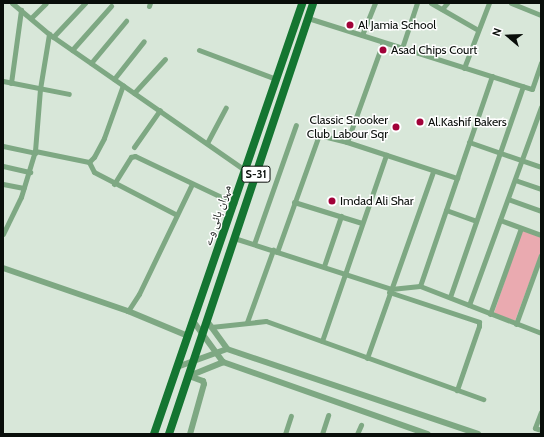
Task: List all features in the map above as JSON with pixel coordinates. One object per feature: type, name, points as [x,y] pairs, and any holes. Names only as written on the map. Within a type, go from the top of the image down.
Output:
[{"type":"main road","name":"مہران ہائی وے","points":[[154,434],[302,3]]},
{"type":"main road","name":"مہران ہائی وے","points":[[169,434],[193,361],[203,334],[209,324],[234,238],[313,3]]},
{"type":"street","points":[[12,3],[51,35],[245,170]]},
{"type":"street","points":[[31,18],[46,3]]},
{"type":"street","points":[[3,234],[24,188],[35,152],[40,89],[51,35],[85,3]]},
{"type":"street","points":[[362,35],[375,3]]},
{"type":"street","points":[[402,48],[417,3]]},
{"type":"street","points":[[431,3],[478,30]]},
{"type":"street","points":[[442,9],[447,3]]},
{"type":"street","points":[[464,68],[489,3]]},
{"type":"street","points":[[511,3],[541,15]]},
{"type":"street","points":[[72,50],[111,6]]},
{"type":"street","points":[[11,83],[21,10]]},
{"type":"street","points":[[308,18],[532,89],[539,76],[541,63]]},
{"type":"street","points":[[92,63],[126,21]]},
{"type":"street","points":[[114,78],[144,40]]},
{"type":"street","points":[[347,142],[383,42]]},
{"type":"street","points":[[199,50],[276,79]]},
{"type":"street","points":[[134,93],[165,58]]},
{"type":"street","points":[[420,286],[492,76]]},
{"type":"street","points":[[3,81],[69,94]]},
{"type":"street","points":[[89,162],[94,157],[104,138],[123,85]]},
{"type":"street","points":[[450,297],[522,86]]},
{"type":"street","points":[[469,305],[541,107]]},
{"type":"street","points":[[207,143],[226,108]]},
{"type":"street","points":[[134,147],[160,110]]},
{"type":"street","points":[[254,244],[296,125]]},
{"type":"street","points":[[247,322],[319,135],[347,142],[433,172],[457,178]]},
{"type":"street","points":[[469,142],[541,167]]},
{"type":"street","points":[[3,146],[89,162]]},
{"type":"street","points":[[322,341],[386,155]]},
{"type":"street","points":[[114,184],[131,157],[134,156],[234,203]]},
{"type":"street","points":[[89,162],[94,172],[114,184],[177,215]]},
{"type":"street","points":[[3,166],[30,172]]},
{"type":"street","points":[[367,358],[433,172]]},
{"type":"street","points":[[515,180],[541,189]]},
{"type":"street","points":[[3,184],[24,188]]},
{"type":"street","points":[[128,311],[139,294],[192,184]]},
{"type":"street","points":[[508,199],[541,210]]},
{"type":"street","points":[[294,202],[362,223]]},
{"type":"street","points":[[446,210],[476,221]]},
{"type":"street","points":[[324,266],[341,216]]},
{"type":"street","points":[[500,220],[541,235]]},
{"type":"street","points":[[490,314],[521,228]]},
{"type":"street","points":[[234,238],[324,266],[479,322],[479,326],[457,390]]},
{"type":"street","points":[[516,324],[541,255]]},
{"type":"street","points":[[3,268],[128,311],[188,336]]},
{"type":"street","points":[[390,290],[420,286],[516,324],[541,332]]},
{"type":"street","points":[[193,321],[223,362],[428,434]]},
{"type":"street","points":[[209,324],[266,321],[483,399]]},
{"type":"street","points":[[209,324],[227,349],[478,434]]},
{"type":"street","points":[[177,367],[227,349]]},
{"type":"street","points":[[189,376],[223,362]]},
{"type":"street","points":[[189,376],[203,380],[204,384],[190,434]]},
{"type":"street","points":[[541,412],[535,428],[541,430]]},
{"type":"street","points":[[322,434],[328,415]]},
{"type":"street","points":[[285,434],[292,416]]},
{"type":"street","points":[[357,434],[360,425]]},
{"type":"shaded area","points":[[522,230],[541,237],[541,251],[515,321],[494,313]]},
{"type":"place","name":"Al Jamia School","points":[[350,25]]},
{"type":"place","name":"Asad Chips Court","points":[[383,50]]},
{"type":"place","name":"Al.Kashif Bakers","points":[[420,122]]},
{"type":"place","name":"Classic Snooker Club Labour Sqr","points":[[396,127]]},
{"type":"place","name":"Imdad Ali Shar","points":[[332,201]]}]
